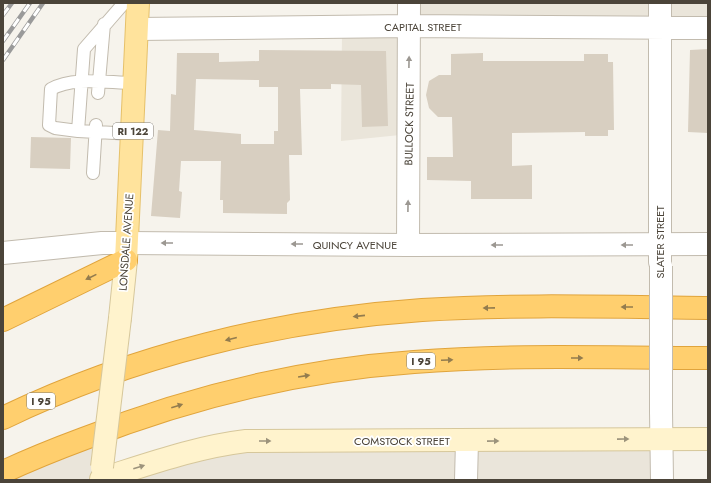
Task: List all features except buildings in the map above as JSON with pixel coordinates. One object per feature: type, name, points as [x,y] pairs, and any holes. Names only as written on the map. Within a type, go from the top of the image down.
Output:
[{"type":"highway","points":[[3,320],[127,251]]},
{"type":"highway","name":"I 95","points":[[3,418],[79,386],[152,360],[246,335],[316,322],[386,313],[457,308],[708,308]]},
{"type":"highway","name":"I 95","points":[[3,472],[140,418],[207,397],[275,380],[378,366],[448,360],[708,358]]},
{"type":"main road","name":"LONSDALE AVENUE","points":[[102,476],[127,251],[138,3]]},
{"type":"main road","name":"COMSTOCK STREET","points":[[102,476],[191,450],[246,441],[708,439]]},
{"type":"street","name":"BULLOCK STREET","points":[[408,245],[409,3]]},
{"type":"street","name":"SLATER STREET","points":[[660,3],[662,480]]},
{"type":"street","name":"CAPITAL STREET","points":[[137,29],[410,26],[708,28]]},
{"type":"street","name":"QUINCY AVENUE","points":[[3,254],[102,243],[127,251],[408,245],[660,255],[708,244]]},
{"type":"street","points":[[466,480],[467,441]]},
{"type":"lane","points":[[78,131],[84,48],[124,3]]},
{"type":"lane","points":[[99,87],[104,24]]},
{"type":"lane","points":[[133,134],[96,128],[78,131],[49,126],[51,89],[60,84],[81,82],[99,87],[134,83]]},
{"type":"lane","points":[[93,173],[96,128]]},
{"type":"shaded area","points":[[402,3],[708,3],[708,31],[409,28],[400,135],[341,141],[342,33],[401,29]]},
{"type":"shaded area","points":[[99,438],[103,465],[248,445],[657,442],[658,480],[3,480]]},
{"type":"railway","points":[[3,15],[12,3]]},
{"type":"railway","points":[[3,41],[30,3]]},
{"type":"railway","points":[[3,60],[43,3]]}]
